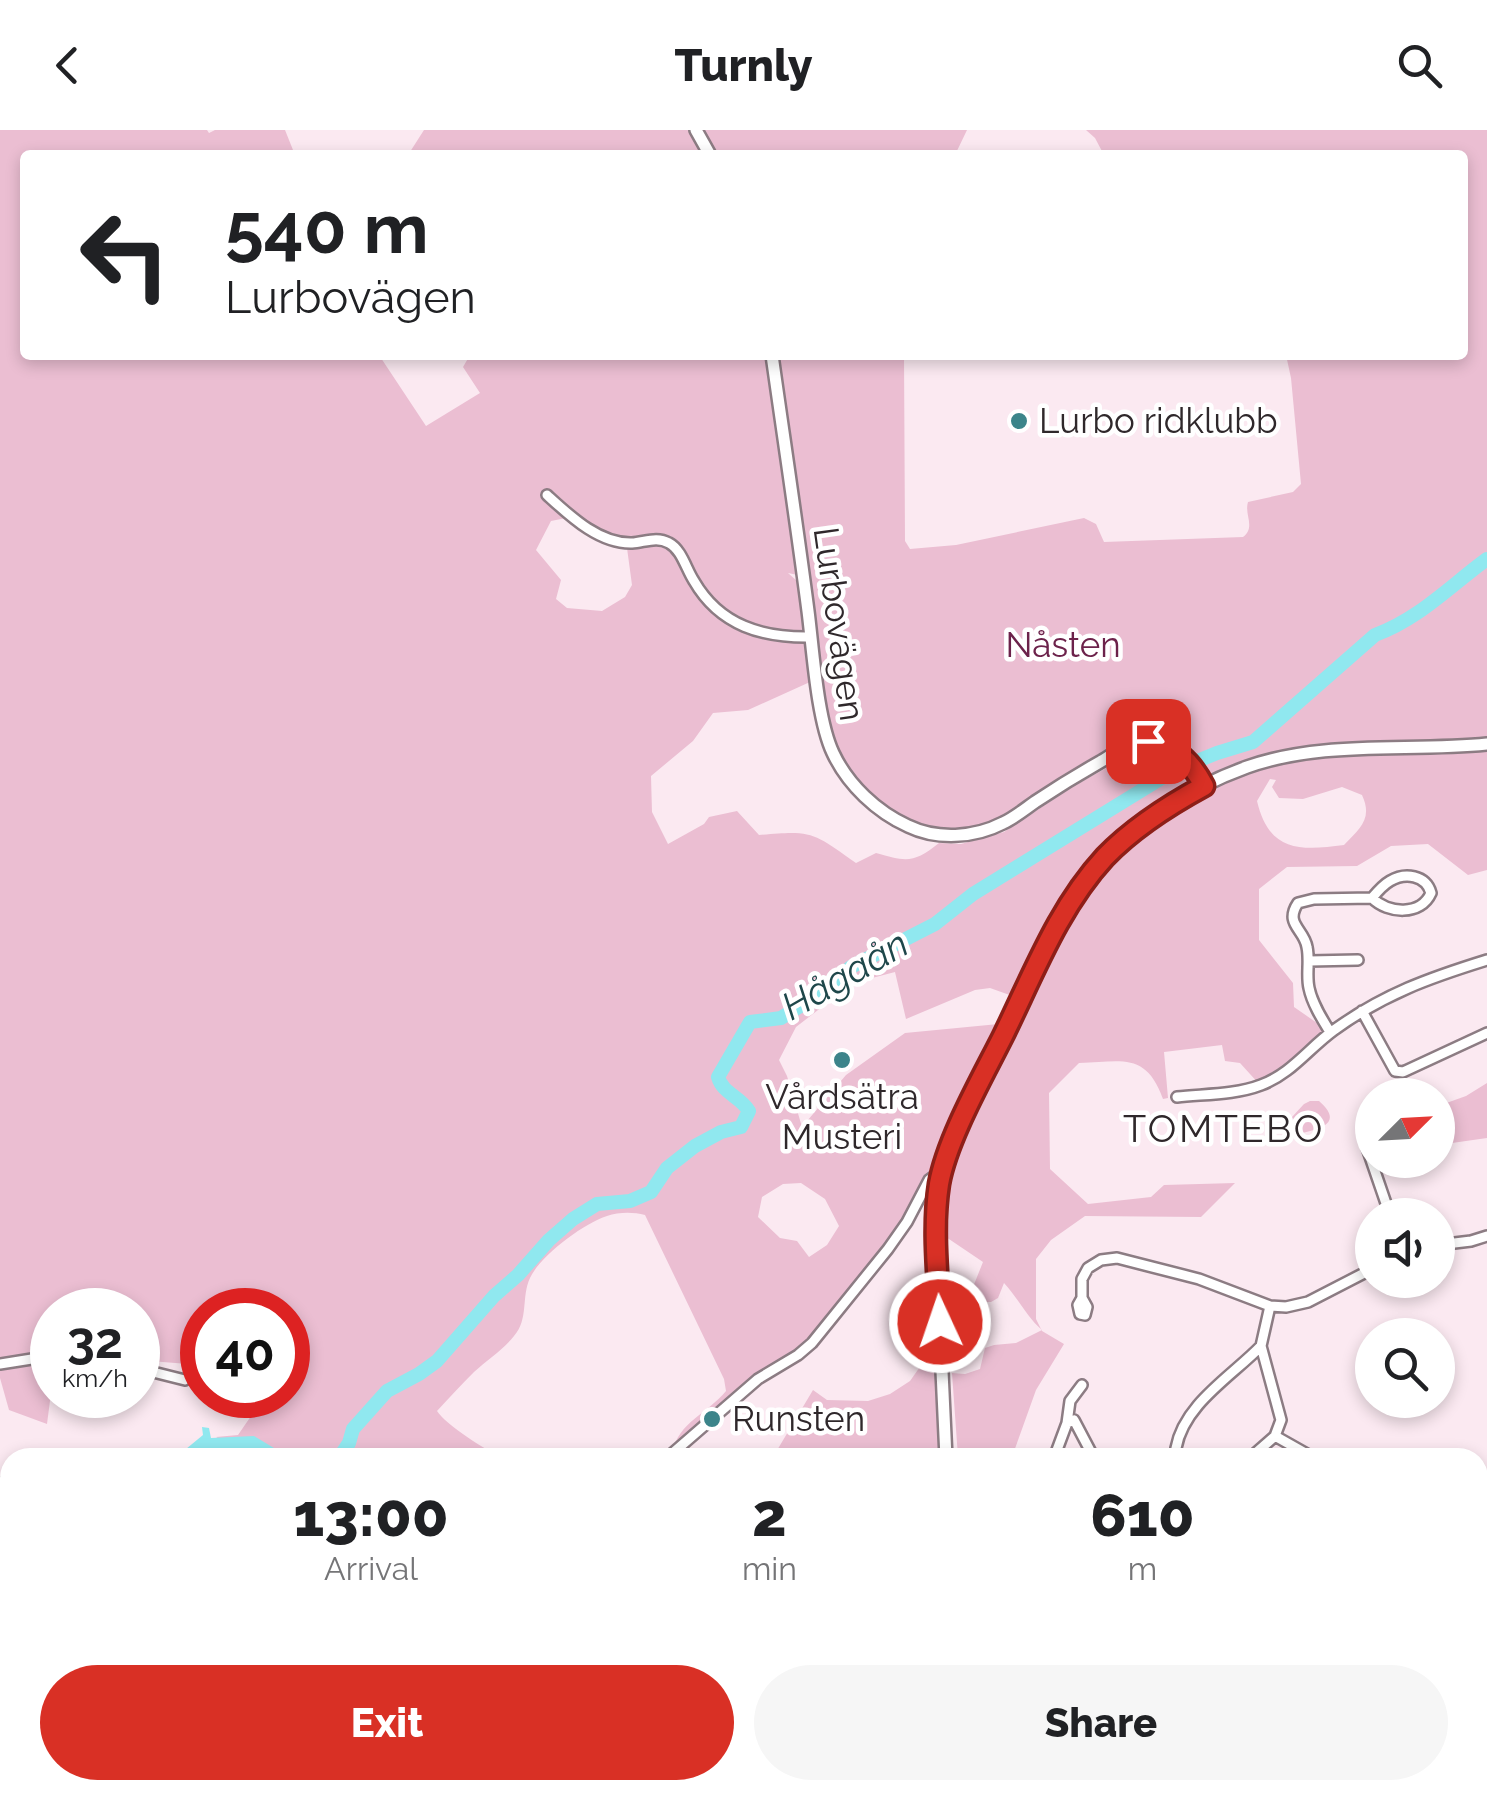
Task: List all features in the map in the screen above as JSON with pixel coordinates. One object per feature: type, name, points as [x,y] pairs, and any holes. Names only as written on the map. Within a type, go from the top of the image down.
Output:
[{"type":"street","name":"Lurbovägen","points":[[773,360],[823,715],[833,754],[878,810],[916,830],[939,835],[982,832],[1003,824],[1071,778],[1138,742],[1158,743],[1184,756],[1204,786]]},
{"type":"street","points":[[547,495],[571,517],[607,538],[632,543],[659,538],[673,545],[709,601],[726,618],[744,628],[786,638],[812,637]]},
{"type":"street","points":[[946,1448],[936,1255],[940,1184],[976,1090],[1048,942],[1085,881],[1108,854],[1177,800],[1250,766],[1306,753],[1487,744]]},
{"type":"street","points":[[1330,1032],[1310,993],[1306,938],[1294,920],[1293,911],[1298,904],[1314,899],[1372,898],[1383,908],[1414,908],[1425,904],[1431,893],[1429,884],[1419,878],[1398,878],[1372,898]]},
{"type":"street","points":[[1309,961],[1358,960]]},
{"type":"street","points":[[1177,1096],[1260,1086],[1293,1066],[1330,1032],[1387,996],[1487,960]]},
{"type":"street","points":[[1362,1011],[1396,1071],[1403,1072],[1487,1033]]},
{"type":"street","points":[[679,1448],[758,1379],[812,1343],[898,1236],[929,1180],[944,1169]]},
{"type":"street","points":[[1455,1243],[1487,1236]]},
{"type":"street","points":[[1082,1298],[1082,1279],[1088,1268],[1101,1260],[1117,1258],[1199,1278],[1270,1306],[1308,1302],[1355,1278]]},
{"type":"street","points":[[1261,1448],[1275,1436],[1281,1420],[1261,1346],[1270,1306]]},
{"type":"street","points":[[1176,1448],[1178,1435],[1199,1405],[1261,1346]]},
{"type":"street","points":[[0,1364],[30,1359]]},
{"type":"street","points":[[1058,1448],[1070,1401],[1082,1386]]},
{"type":"street","points":[[1067,1423],[1074,1420],[1089,1448]]},
{"type":"street","points":[[1275,1436],[1296,1448]]},
{"type":"green space","name":"Nåsten","points":[[0,130],[285,130],[293,150],[20,150],[20,360],[382,360],[426,426],[480,393],[463,367],[467,360],[904,360],[905,541],[910,549],[956,545],[1084,518],[1096,524],[1104,542],[1243,537],[1249,529],[1248,502],[1293,492],[1301,484],[1287,360],[1468,360],[1468,150],[1101,150],[1086,130],[1487,130],[1487,740],[1438,752],[1487,750],[1487,870],[1468,875],[1428,844],[1391,846],[1357,866],[1287,867],[1259,889],[1259,940],[1293,983],[1294,1007],[1330,1032],[1260,1085],[1240,1063],[1225,1061],[1222,1045],[1164,1052],[1168,1098],[1163,1099],[1149,1073],[1140,1066],[1120,1061],[1079,1063],[1049,1093],[1050,1169],[1088,1204],[1151,1197],[1164,1185],[1235,1183],[1201,1217],[1085,1216],[1051,1240],[1036,1259],[1036,1319],[1041,1329],[1004,1283],[998,1298],[991,1302],[979,1302],[971,1292],[983,1262],[943,1235],[948,1233],[950,1187],[929,1180],[907,1222],[812,1343],[758,1379],[677,1448],[676,1441],[687,1426],[726,1391],[724,1379],[645,1215],[636,1213],[597,1220],[543,1260],[530,1278],[519,1329],[437,1411],[484,1448],[236,1448],[216,1437],[238,1435],[250,1418],[310,1418],[310,1288],[180,1288],[180,1363],[160,1362],[160,1288],[30,1288],[30,1418],[9,1410],[0,1378]],"holes":[[[571,517],[627,548],[632,585],[625,597],[602,611],[567,608],[556,599],[561,580],[536,550],[551,521]],[[788,573],[807,577],[830,725],[849,775],[890,813],[931,831],[959,834],[1003,817],[1137,735],[1181,745],[1176,758],[1139,750],[1072,787],[1004,832],[961,844],[939,843],[910,859],[876,853],[856,863],[830,845],[802,833],[759,835],[737,811],[709,817],[704,824],[668,844],[652,812],[651,776],[693,741],[713,713],[748,710],[810,682],[797,581]],[[1270,779],[1276,780],[1272,787],[1279,798],[1303,799],[1342,787],[1362,795],[1366,811],[1360,828],[1344,845],[1300,847],[1278,839],[1262,818],[1257,801]],[[895,972],[906,1019],[975,990],[990,988],[1021,999],[1009,1023],[905,1033],[846,1075],[802,1127],[779,1060],[796,1027],[853,983]],[[801,1183],[825,1199],[839,1226],[827,1245],[809,1257],[797,1241],[780,1238],[758,1217],[762,1197],[783,1184]]]},
{"type":"green space","points":[[424,130],[689,130],[699,150],[411,150]]},
{"type":"green space","points":[[701,130],[967,130],[957,150],[713,150]]},
{"type":"green space","points":[[1487,1083],[1487,1138],[1455,1143],[1455,1100]]},
{"type":"green space","points":[[1310,1101],[1319,1101],[1328,1110],[1327,1123],[1285,1137],[1280,1130]]},
{"type":"green space","points":[[1042,1330],[1064,1344],[1036,1390],[1015,1448],[957,1448],[952,1373],[980,1369],[985,1348],[1016,1343]]},
{"type":"green space","points":[[922,1364],[936,1365],[939,1448],[778,1448],[813,1390],[827,1400],[868,1401],[890,1394],[910,1381]]},
{"type":"water","points":[[202,1427],[209,1428],[211,1438],[254,1436],[274,1448],[187,1448],[203,1435]]},
{"type":"waterway","name":"Hågaån","points":[[346,1448],[353,1429],[387,1391],[437,1361],[494,1296],[573,1219],[597,1204],[630,1201],[651,1192],[667,1168],[695,1146],[721,1132],[741,1127],[749,1111],[718,1077],[750,1022],[781,1018],[827,989],[851,967],[935,924],[973,894],[1173,771],[1253,742],[1375,635],[1420,611],[1487,559]]},
{"type":"place","name":"Lurbo ridklubb","points":[[1019,421]]},
{"type":"place","name":"Vårdsätra Musteri","points":[[842,1060]]},
{"type":"place","name":"Runsten","points":[[712,1419]]},
{"type":"district","name":"TOMTEBO","points":[[1224,1129]]},
{"type":"route","points":[[940,1322],[936,1255],[940,1184],[966,1112],[1048,942],[1085,881],[1108,854],[1154,816],[1204,786],[1184,756],[1168,746],[1148,741]]}]
